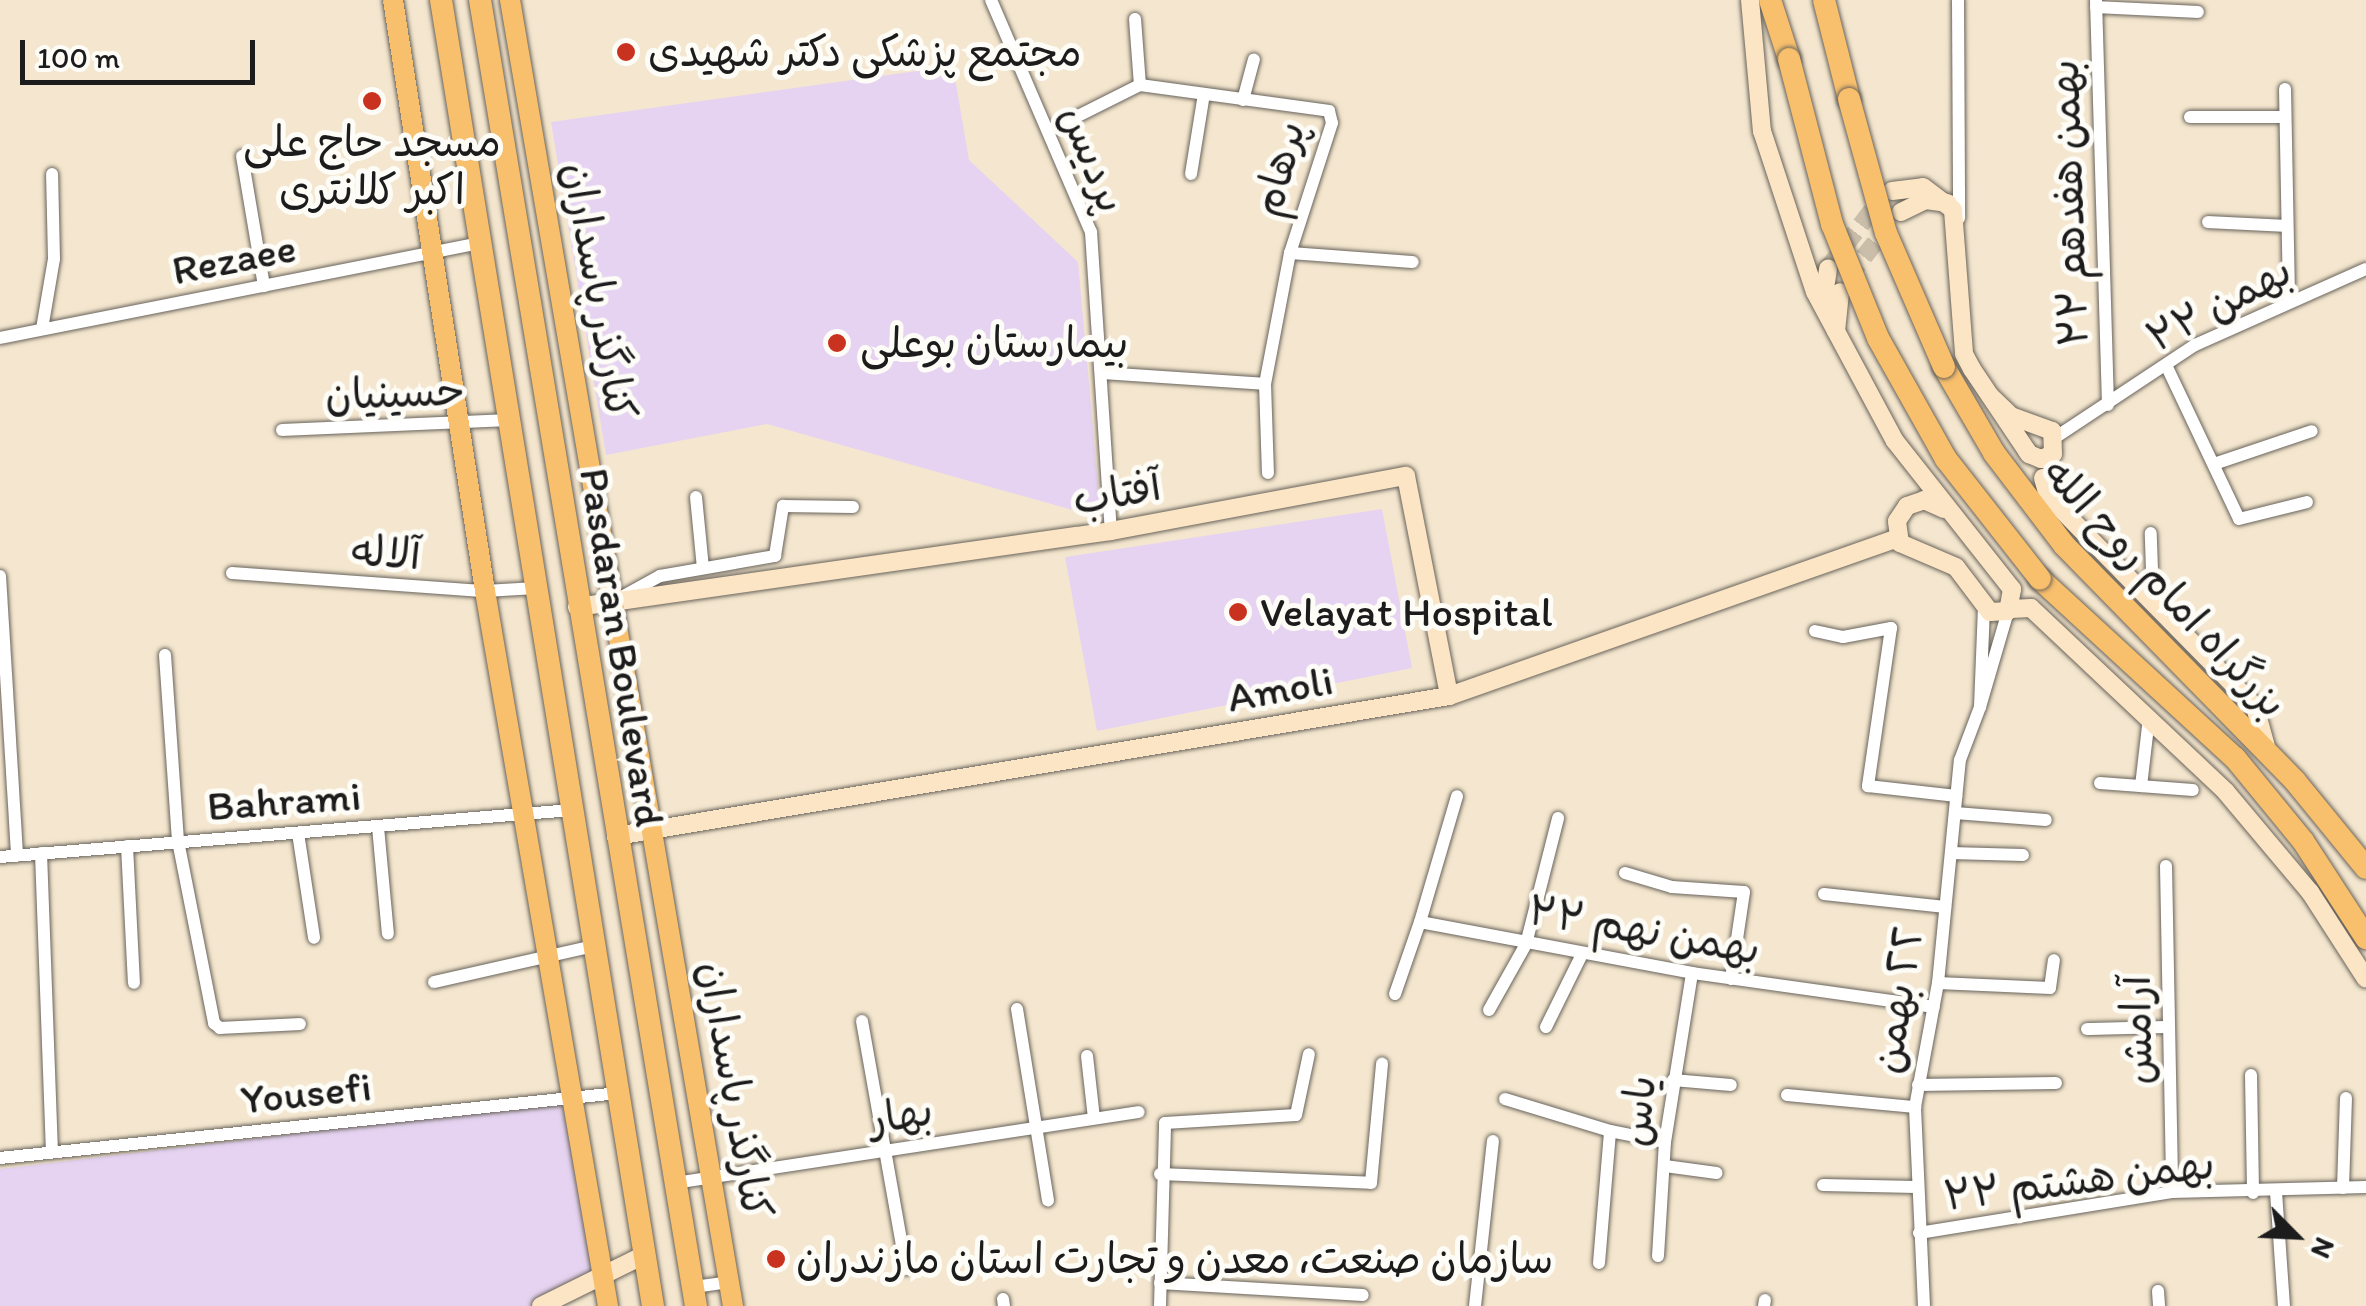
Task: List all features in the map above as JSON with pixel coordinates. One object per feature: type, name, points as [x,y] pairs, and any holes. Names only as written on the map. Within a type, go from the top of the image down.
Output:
[{"type":"highway","name":"Pasdaran Boulevard","points":[[441,0],[653,1306]]},
{"type":"highway","name":"Pasdaran Boulevard","points":[[480,0],[577,607],[695,1297]]},
{"type":"highway","points":[[1770,0],[1850,275],[1898,380],[1946,459],[2040,579],[2245,769],[2312,853],[2366,938]]},
{"type":"highway","name":"بزرگراه امام روح الله","points":[[1824,0],[1891,248],[1944,367],[1994,453],[2053,532],[2268,754],[2366,868]]},
{"type":"main road","points":[[394,0],[485,591],[608,1306]]},
{"type":"main road","name":"کنارگذر پاسداران","points":[[510,0],[733,1306]]},
{"type":"main road","points":[[1750,0],[1762,131],[1825,315],[1899,447],[1944,509],[2011,587],[2009,610]]},
{"type":"main road","points":[[1892,190],[1923,187],[1949,203],[1960,230],[1961,342],[1990,396],[2031,456],[2054,446]]},
{"type":"main road","points":[[1901,212],[1926,200],[1949,203]]},
{"type":"main road","points":[[1825,315],[1828,268]]},
{"type":"main road","points":[[1838,342],[1840,292]]},
{"type":"main road","points":[[1990,396],[2054,446]]},
{"type":"main road","points":[[2053,532],[2043,508],[2043,478],[2054,446]]},
{"type":"main road","points":[[1899,447],[1908,481],[1898,516],[1898,538],[1910,552],[1956,568],[1993,614],[2031,608],[2149,718],[2272,843],[2366,979]]},
{"type":"main road","name":"آفتاب","points":[[577,607],[1112,531],[1406,476],[1449,696]]},
{"type":"main road","points":[[2043,478],[2048,496],[2255,707],[2268,754]]},
{"type":"main road","points":[[1898,516],[1919,500],[1944,509]]},
{"type":"main road","name":"Amoli","points":[[616,836],[1449,696],[1898,538]]},
{"type":"main road","points":[[541,1306],[644,1255]]},
{"type":"street","name":"پردیس","points":[[991,0],[1091,232],[1112,531]]},
{"type":"street","points":[[1958,0],[1960,230]]},
{"type":"street","points":[[2096,4],[2198,12]]},
{"type":"street","name":"۲۲ بهمن هفدهم","points":[[2096,4],[2108,405]]},
{"type":"street","points":[[1048,130],[1140,85],[1135,18]]},
{"type":"street","points":[[1244,100],[1254,59]]},
{"type":"street","name":"پرهام","points":[[1140,85],[1328,111],[1332,123],[1290,252],[1265,384],[1268,473]]},
{"type":"street","points":[[2284,90],[2289,300]]},
{"type":"street","points":[[1192,174],[1204,94]]},
{"type":"street","points":[[2190,117],[2283,117]]},
{"type":"street","points":[[242,156],[264,286]]},
{"type":"street","points":[[42,330],[54,259],[52,174]]},
{"type":"street","points":[[2208,222],[2287,226]]},
{"type":"street","name":"Rezaee","points":[[0,338],[480,243]]},
{"type":"street","points":[[1290,252],[1412,262]]},
{"type":"street","name":"۲۲ بهمن","points":[[2054,446],[2166,365],[2289,300],[2366,269]]},
{"type":"street","points":[[2166,365],[2240,519],[2307,502]]},
{"type":"street","points":[[1101,373],[1265,384]]},
{"type":"street","name":"حسینیان","points":[[282,430],[355,423],[458,426],[509,420]]},
{"type":"street","points":[[2214,464],[2312,431]]},
{"type":"street","points":[[696,497],[704,568]]},
{"type":"street","points":[[615,601],[660,576],[775,556],[783,506],[852,506]]},
{"type":"street","points":[[2144,594],[2152,570],[2151,533]]},
{"type":"street","name":"آلاله","points":[[232,572],[485,591],[536,588]]},
{"type":"street","points":[[0,576],[17,855]]},
{"type":"street","points":[[1980,707],[1983,604]]},
{"type":"street","points":[[1980,707],[2009,610]]},
{"type":"street","points":[[1815,630],[1843,636],[1891,628],[1868,786],[1956,796]]},
{"type":"street","points":[[165,655],[178,841],[215,1025],[300,1024]]},
{"type":"street","name":"٢٢ بهمن","points":[[1924,1306],[1915,1107],[1938,983],[1960,760],[1980,707]]},
{"type":"street","points":[[2141,786],[2149,718]]},
{"type":"street","points":[[2100,782],[2193,790]]},
{"type":"street","points":[[1395,994],[1457,796]]},
{"type":"street","name":"Bahrami","points":[[0,856],[572,810]]},
{"type":"street","points":[[1954,814],[2046,820]]},
{"type":"street","points":[[1488,1010],[1526,944],[1558,818]]},
{"type":"street","points":[[378,828],[388,934]]},
{"type":"street","points":[[298,833],[314,938]]},
{"type":"street","points":[[127,846],[134,983]]},
{"type":"street","points":[[40,853],[52,1151]]},
{"type":"street","points":[[1950,853],[2023,855]]},
{"type":"street","name":"آرامش","points":[[2166,866],[2172,1192]]},
{"type":"street","points":[[1625,873],[1672,888],[1744,892],[1732,979]]},
{"type":"street","points":[[1824,894],[1946,908]]},
{"type":"street","name":"۲۲ بهمن نهم","points":[[1420,922],[1692,973],[1934,1007]]},
{"type":"street","points":[[434,982],[547,960],[594,946]]},
{"type":"street","points":[[1546,1027],[1582,954]]},
{"type":"street","points":[[1938,983],[2050,988],[2054,960]]},
{"type":"street","name":"یاس","points":[[1658,1256],[1664,1142],[1692,973]]},
{"type":"street","points":[[1017,1009],[1048,1201]]},
{"type":"street","points":[[862,1021],[906,1269]]},
{"type":"street","points":[[2087,1029],[2169,1027]]},
{"type":"street","points":[[1160,1306],[1160,1174],[1165,1123],[1296,1115],[1309,1054]]},
{"type":"street","points":[[1087,1056],[1094,1118]]},
{"type":"street","points":[[1160,1174],[1372,1183],[1382,1064]]},
{"type":"street","points":[[2251,1075],[2253,1193]]},
{"type":"street","points":[[1673,1080],[1731,1085]]},
{"type":"street","points":[[1918,1085],[2056,1083]]},
{"type":"street","name":"Yousefi","points":[[0,1158],[618,1093]]},
{"type":"street","points":[[1787,1094],[1915,1107]]},
{"type":"street","points":[[1505,1098],[1610,1131],[1664,1142]]},
{"type":"street","points":[[2342,1188],[2346,1098]]},
{"type":"street","name":"بهار","points":[[675,1183],[1139,1112]]},
{"type":"street","points":[[1600,1262],[1610,1131]]},
{"type":"street","points":[[1474,1306],[1493,1141]]},
{"type":"street","points":[[1665,1166],[1717,1173]]},
{"type":"street","points":[[1823,1186],[1916,1187]]},
{"type":"street","name":"۲۲ بهمن هشتم","points":[[1919,1233],[2172,1192],[2366,1188]]},
{"type":"street","points":[[2276,1192],[2284,1306]]},
{"type":"street","points":[[695,1297],[729,1282]]},
{"type":"street","points":[[1160,1283],[1363,1294]]},
{"type":"street","points":[[2158,1290],[2159,1306]]},
{"type":"shaded area","name":"بیمارستان بوعلی","points":[[953,66],[969,160],[1078,262],[1101,518],[767,424],[606,455],[551,122]]},
{"type":"shaded area","name":"Velayat Hospital","points":[[1382,509],[1412,668],[1097,731],[1065,557]]},
{"type":"shaded area","points":[[573,1100],[604,1275],[543,1306],[0,1306],[0,1169]]},
{"type":"tunnel","points":[[1828,268],[1882,197]]},
{"type":"tunnel","points":[[1847,278],[1890,224]]},
{"type":"place","name":"مجتمع پزشکی دکتر شهیدی","points":[[626,52]]},
{"type":"place","name":"مسجد حاج علی اکبر کلانتری","points":[[372,101]]},
{"type":"place","name":"بیمارستان بوعلی","points":[[837,343]]},
{"type":"place","name":"Velayat Hospital","points":[[1238,612]]},
{"type":"place","name":"سازمان صنعت، معدن و تجارت استان مازندران","points":[[776,1259]]}]
